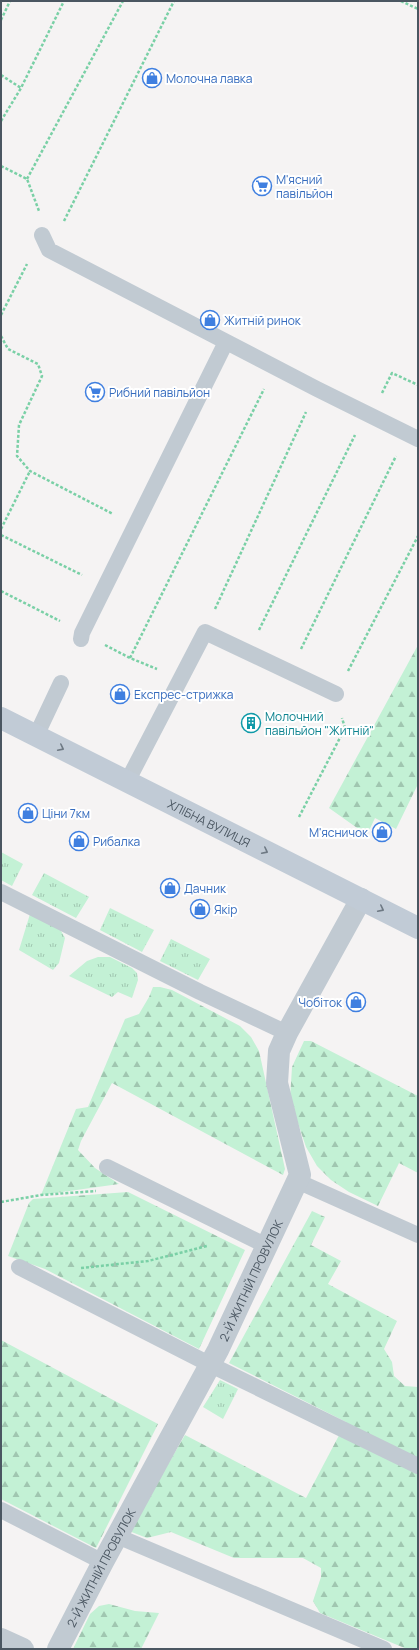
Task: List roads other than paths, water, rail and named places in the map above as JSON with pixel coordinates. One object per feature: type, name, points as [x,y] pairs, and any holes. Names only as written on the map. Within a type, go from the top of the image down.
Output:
[{"type":"street","name":"ХЛІБНА ВУЛИЦЯ","points":[[1,718],[418,928]]},
{"type":"street","name":"2-Й ЖИТНІЙ ПРОВУЛОК","points":[[58,1649],[117,1536],[211,1365],[300,1174],[277,1083],[279,1051],[287,1033],[361,899]]},
{"type":"street","points":[[1,1639],[23,1649]]},
{"type":"lane","points":[[42,235],[49,250],[413,437]]},
{"type":"lane","points":[[81,636],[226,342]]},
{"type":"lane","points":[[127,782],[179,678],[205,632],[336,694]]},
{"type":"lane","points":[[36,736],[61,682]]},
{"type":"lane","points":[[1,892],[200,992],[287,1033]]},
{"type":"lane","points":[[107,1167],[266,1246]]},
{"type":"lane","points":[[297,1181],[418,1235]]},
{"type":"lane","points":[[19,1267],[211,1365],[418,1466]]},
{"type":"lane","points":[[1,1510],[103,1562]]},
{"type":"lane","points":[[117,1536],[387,1646]]},
{"type":"place","name":"Молочна лавка","points":[[152,78]]},
{"type":"place","name":"М'ясний павільйон","points":[[262,186]]},
{"type":"place","name":"Житній ринок","points":[[210,320]]},
{"type":"place","name":"Рибний павільйон","points":[[95,392]]},
{"type":"place","name":"Експрес-стрижка","points":[[120,694]]},
{"type":"place","name":"Молочний павільйон \"Житній\"","points":[[251,723]]},
{"type":"place","name":"Ціни 7км","points":[[28,813]]},
{"type":"place","name":"М'ясничок","points":[[382,832]]},
{"type":"place","name":"Рибалка","points":[[79,841]]},
{"type":"place","name":"Дачник","points":[[170,888]]},
{"type":"place","name":"Якір","points":[[200,909]]},
{"type":"place","name":"Чобіток","points":[[356,1002]]}]
